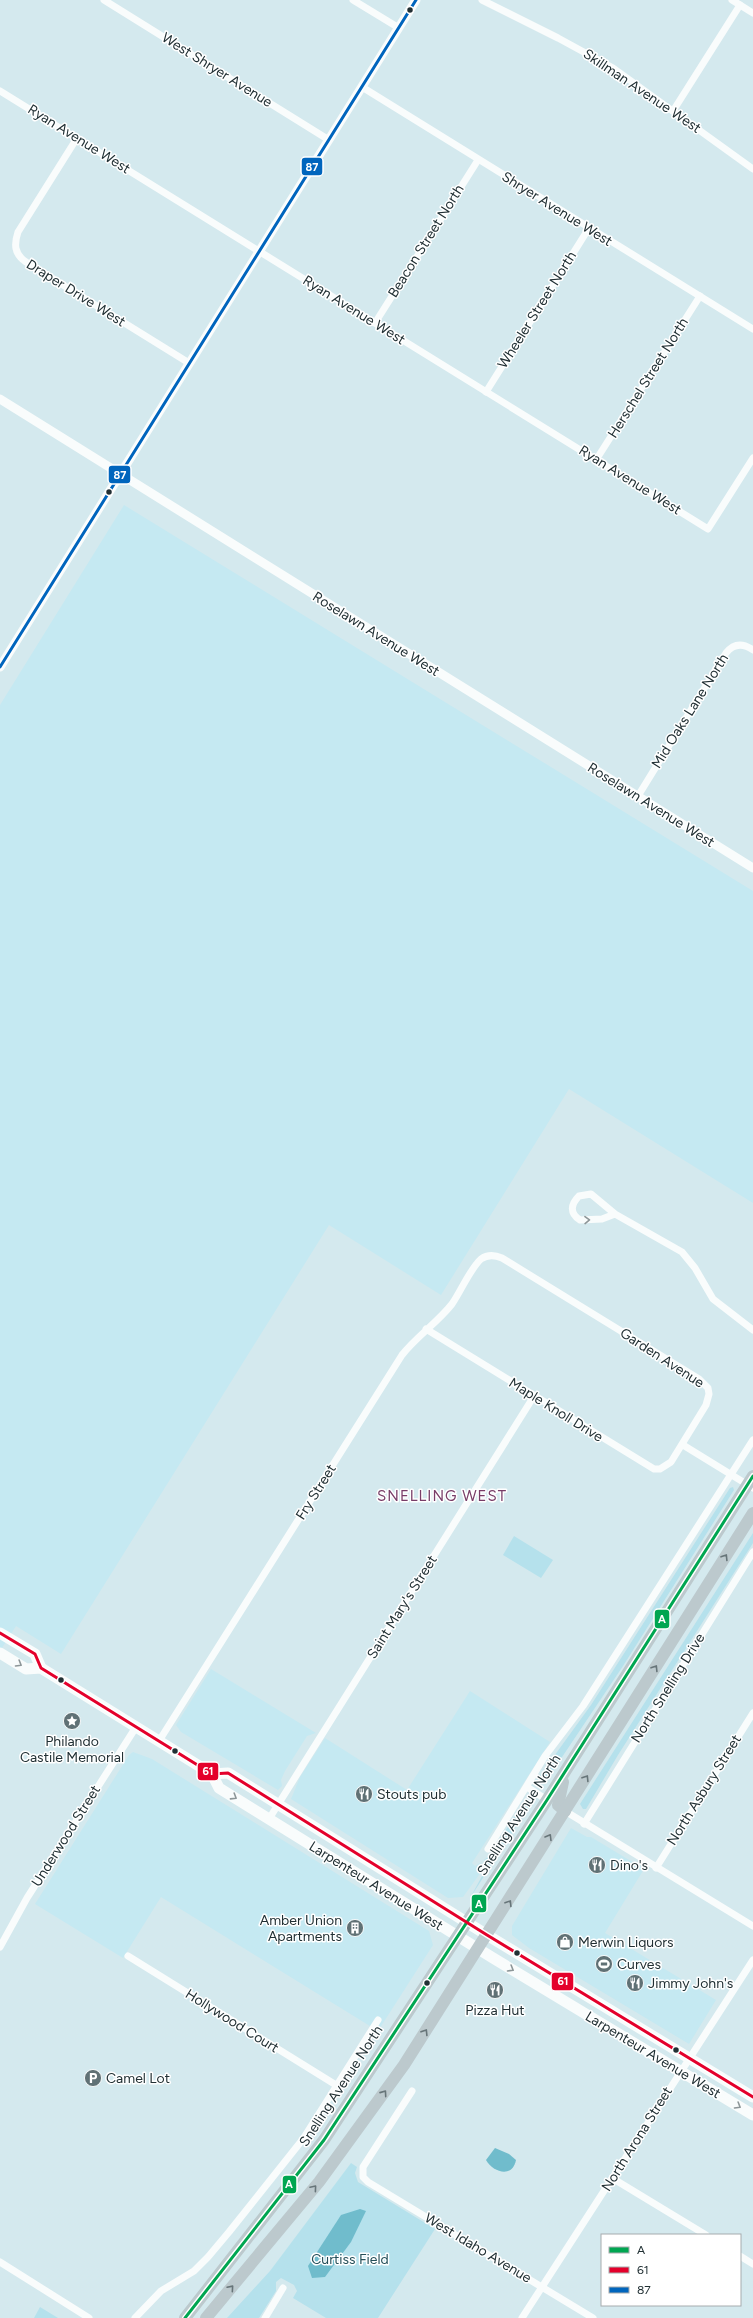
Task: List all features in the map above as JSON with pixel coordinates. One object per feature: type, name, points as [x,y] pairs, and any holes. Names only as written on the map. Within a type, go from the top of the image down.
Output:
[{"type":"main road","name":"Snelling Avenue North","points":[[185,2318],[324,2140],[547,1800],[751,1483]]},
{"type":"main road","points":[[206,2318],[342,2152],[404,2065],[753,1513]]},
{"type":"main road","name":"Larpenteur Avenue West","points":[[0,1633],[35,1654],[41,1668]]},
{"type":"main road","name":"Larpenteur Avenue West","points":[[0,1652],[26,1668],[41,1668],[212,1774],[219,1788],[478,1949],[753,2115]]},
{"type":"main road","points":[[565,1811],[558,1805],[558,1801],[566,1769]]},
{"type":"main road","name":"Larpenteur Avenue West","points":[[212,1774],[228,1773],[467,1923],[753,2097]]},
{"type":"street","name":"West Shryer Avenue","points":[[104,0],[329,140]]},
{"type":"street","points":[[353,0],[399,28]]},
{"type":"street","points":[[0,667],[416,0]]},
{"type":"street","name":"Skillman Avenue West","points":[[482,0],[602,62],[753,169]]},
{"type":"street","points":[[732,0],[753,13]]},
{"type":"street","points":[[673,111],[740,5]]},
{"type":"street","name":"Shryer Avenue West","points":[[362,87],[753,329]]},
{"type":"street","name":"Ryan Avenue West","points":[[0,91],[708,529],[753,458]]},
{"type":"street","name":"Draper Drive West","points":[[77,138],[18,232],[15,246],[16,252],[26,262],[189,363]]},
{"type":"street","name":"Beacon Street North","points":[[375,323],[478,160]]},
{"type":"street","name":"Wheeler Street North","points":[[486,392],[589,228]]},
{"type":"street","name":"Herschel Street North","points":[[596,460],[700,296]]},
{"type":"street","name":"Roselawn Avenue West","points":[[0,399],[753,868]]},
{"type":"street","name":"Mid Oaks Lane North","points":[[638,796],[726,653],[732,646],[738,645],[753,650]]},
{"type":"street","points":[[615,1214],[602,1219],[580,1220],[572,1212],[572,1206],[579,1196],[591,1194],[615,1214],[682,1252],[696,1268],[713,1299],[753,1330]]},
{"type":"street","name":"Fry Street","points":[[159,1741],[390,1374],[410,1345],[451,1305],[481,1260],[489,1256]]},
{"type":"street","name":"Garden Avenue","points":[[489,1256],[502,1258],[704,1383],[708,1388],[708,1401],[682,1445]]},
{"type":"street","name":"Maple Knoll Drive","points":[[426,1329],[654,1469],[660,1469],[671,1462],[682,1445]]},
{"type":"street","name":"Saint Mary's Street","points":[[269,1819],[534,1396]]},
{"type":"street","points":[[488,1849],[552,1747],[583,1706],[753,1440]]},
{"type":"street","points":[[682,1445],[731,1475],[751,1483]]},
{"type":"street","name":"North Snelling Drive","points":[[584,1824],[753,1552]]},
{"type":"street","name":"North Asbury Street","points":[[656,1868],[753,1713]]},
{"type":"street","name":"Underwood Street","points":[[0,1947],[27,1898],[136,1727]]},
{"type":"street","points":[[527,1787],[547,1800]]},
{"type":"street","points":[[565,1811],[753,1926]]},
{"type":"street","name":"Hollywood Court","points":[[128,1956],[336,2086]]},
{"type":"street","name":"North Arona Street","points":[[522,2318],[753,1960]]},
{"type":"street","points":[[135,2318],[161,2291],[194,2271],[208,2258],[300,2143],[378,2020]]},
{"type":"street","name":"West Idaho Avenue","points":[[412,2091],[363,2167],[363,2177],[368,2182],[593,2318]]},
{"type":"street","points":[[612,2178],[704,2234]]},
{"type":"street","points":[[741,2257],[753,2264]]},
{"type":"street","points":[[0,2262],[89,2318]]},
{"type":"street","points":[[265,2318],[283,2288]]},
{"type":"shaded area","points":[[124,505],[753,891],[753,1203],[569,1089],[441,1295],[329,1225],[61,1654],[16,1626],[0,1651],[0,705]]},
{"type":"shaded area","points":[[211,1669],[316,1733],[307,1736],[285,1771],[281,1780],[282,1786],[278,1790],[181,1732],[176,1725]]},
{"type":"shaded area","points":[[470,1691],[550,1742],[472,1863],[475,1866],[480,1863],[484,1868],[463,1897],[448,1898],[291,1799],[300,1777],[325,1738],[407,1790]]},
{"type":"shaded area","points":[[133,1752],[152,1759],[429,1931],[433,1945],[378,2031],[161,1897],[123,1958],[35,1904],[129,1755]]},
{"type":"shaded area","points":[[571,1828],[587,1837],[591,1837],[644,1869],[605,1933],[716,2000],[689,2044],[529,1948],[512,1935],[512,1926]]},
{"type":"shaded area","points":[[495,2148],[509,2154],[516,2160],[511,2170],[502,2172],[493,2168],[486,2160]]},
{"type":"shaded area","points":[[360,2209],[366,2211],[351,2242],[325,2277],[312,2278],[308,2266],[341,2215]]},
{"type":"green space","points":[[733,1487],[734,1490],[623,1666],[546,1781],[540,1782],[539,1777],[591,1705],[730,1488]]},
{"type":"green space","points":[[753,1533],[753,1543],[618,1755],[586,1809],[583,1809],[580,1804]]},
{"type":"green space","points":[[514,1536],[553,1560],[541,1578],[503,1555]]},
{"type":"green space","points":[[525,1801],[529,1801],[530,1805],[470,1898],[487,1867],[484,1860],[488,1857]]},
{"type":"green space","name":"Curtiss Field","points":[[351,2163],[357,2167],[355,2173],[358,2182],[435,2229],[378,2318],[326,2318],[293,2298],[297,2291],[294,2285],[281,2278],[276,2282],[276,2291],[259,2318],[227,2318],[270,2271]]},
{"type":"green space","points":[[40,2307],[58,2318],[34,2318]]},
{"type":"transit line","name":"87","points":[[0,667],[416,0]]},
{"type":"transit line","name":"A","points":[[185,2318],[324,2140],[547,1800],[753,1476]]},
{"type":"transit line","name":"61","points":[[0,1633],[35,1654],[41,1668],[212,1774],[228,1773],[487,1935],[753,2097]]},
{"type":"place","name":"Philando Castile Memorial","points":[[72,1721]]},
{"type":"place","name":"Stouts pub","points":[[364,1794]]},
{"type":"place","name":"Dino's","points":[[597,1865]]},
{"type":"place","name":"Amber Union Apartments","points":[[355,1928]]},
{"type":"place","name":"Merwin Liquors","points":[[565,1942]]},
{"type":"place","name":"Curves","points":[[604,1964]]},
{"type":"place","name":"Jimmy John's","points":[[635,1983]]},
{"type":"place","name":"Pizza Hut","points":[[495,1990]]},
{"type":"place","name":"Camel Lot","points":[[93,2078]]},
{"type":"district","name":"SNELLING WEST","points":[[442,1496]]}]
